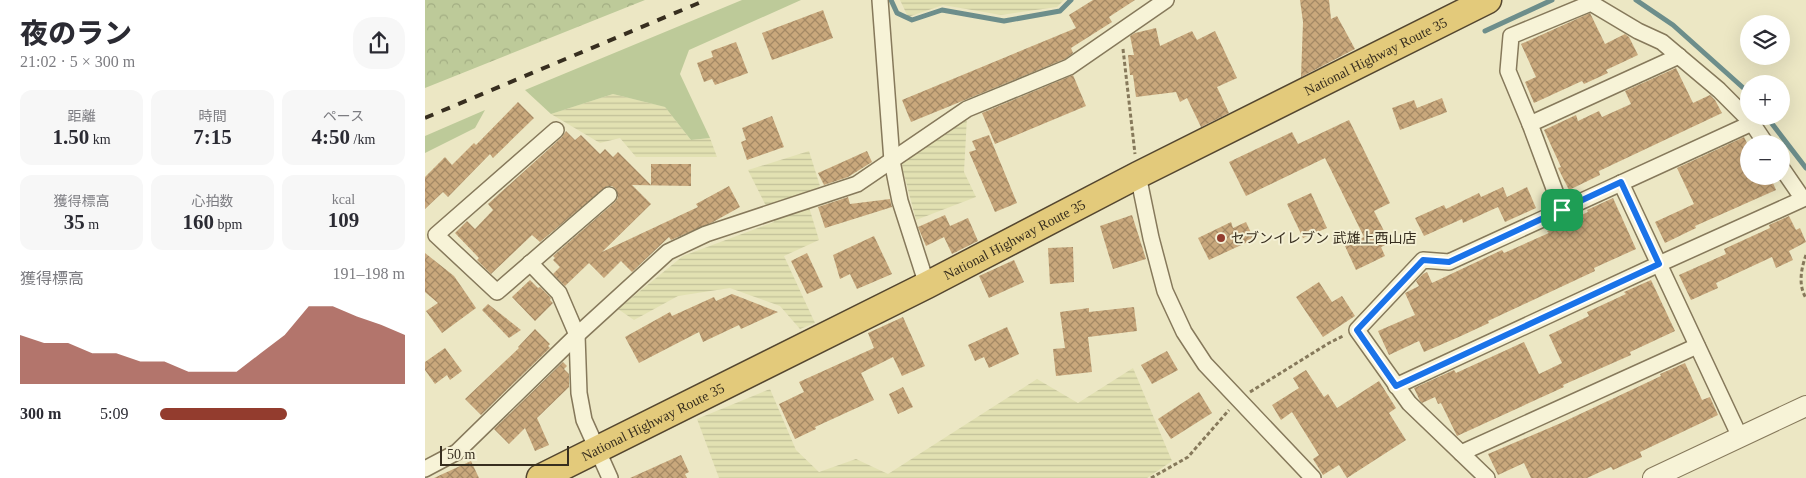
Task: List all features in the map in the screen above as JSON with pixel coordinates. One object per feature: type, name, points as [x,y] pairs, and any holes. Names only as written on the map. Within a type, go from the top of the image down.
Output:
[{"type":"highway","name":"National Highway Route 35","points":[[540,478],[927,285],[1138,175],[1488,0]]},
{"type":"street","points":[[880,0],[892,161],[900,201],[927,285]]},
{"type":"street","points":[[425,469],[457,452],[577,334],[669,252],[715,231],[857,184],[967,109],[1069,67],[1166,0]]},
{"type":"street","points":[[1562,210],[1508,71],[1511,36],[1591,3],[1638,31],[1662,42],[1719,90],[1740,111]]},
{"type":"street","points":[[1530,124],[1679,56]]},
{"type":"street","points":[[1487,478],[1409,403],[1357,330],[1423,260],[1449,262],[1748,125]]},
{"type":"street","points":[[557,130],[436,235],[497,292],[609,195]]},
{"type":"street","points":[[1138,175],[1151,238],[1165,291],[1184,332],[1205,364],[1313,478]]},
{"type":"street","points":[[1396,386],[1803,199],[1790,180]]},
{"type":"street","points":[[1621,182],[1740,437]]},
{"type":"street","points":[[530,263],[559,294],[577,334],[579,393],[583,420],[610,478]]},
{"type":"street","points":[[1461,454],[1697,346]]},
{"type":"street","points":[[1653,478],[1806,406]]},
{"type":"path","points":[[1120,31],[1138,175]]},
{"type":"path","points":[[1806,255],[1801,270],[1802,292],[1806,298]]},
{"type":"green space","points":[[425,0],[645,0],[425,88]]},
{"type":"green space","points":[[742,0],[801,0],[689,50],[680,74],[710,138],[691,140],[665,107],[613,94],[551,114],[525,90]]},
{"type":"green space","points":[[900,0],[1064,0],[1057,7],[1001,15],[943,5],[908,17]]},
{"type":"green space","points":[[613,94],[665,107],[691,140],[710,138],[717,157],[636,157],[620,138],[600,143],[551,114]]},
{"type":"green space","points":[[485,110],[475,128],[425,153],[425,136]]},
{"type":"green space","points":[[967,117],[964,172],[976,197],[916,220],[901,163]]},
{"type":"green space","points":[[809,151],[820,186],[805,194],[819,240],[784,256],[815,323],[800,329],[780,306],[730,288],[678,296],[634,320],[618,309],[683,256],[774,222],[748,170]]},
{"type":"green space","points":[[1133,368],[1172,461],[1147,478],[719,478],[697,419],[770,389],[796,450],[819,472],[856,459],[888,474],[1037,379],[1078,403]]},
{"type":"building","points":[[1093,0],[1135,0],[1109,17],[1112,22],[1071,48],[1073,53],[1065,59],[911,122],[902,100],[1076,28],[1069,15]]},
{"type":"building","points":[[1300,0],[1329,0],[1331,19],[1337,16],[1355,49],[1301,77],[1303,22]]},
{"type":"building","points":[[823,10],[833,38],[772,60],[762,33]]},
{"type":"building","points":[[1590,13],[1605,44],[1625,34],[1629,37],[1638,55],[1606,70],[1608,73],[1584,84],[1582,81],[1534,103],[1525,82],[1536,77],[1521,44]]},
{"type":"building","points":[[1156,28],[1160,46],[1192,31],[1197,40],[1215,31],[1237,78],[1217,87],[1229,113],[1201,127],[1187,98],[1180,102],[1176,92],[1136,97],[1133,75],[1130,75],[1128,55],[1134,55],[1130,36]]},
{"type":"building","points":[[736,42],[748,73],[715,85],[712,79],[704,82],[697,63],[713,57],[711,51]]},
{"type":"building","points":[[1676,68],[1693,103],[1710,95],[1722,113],[1599,171],[1600,175],[1569,190],[1558,168],[1561,167],[1544,130],[1576,115],[1578,121],[1599,111],[1602,117],[1631,104],[1625,91]]},
{"type":"building","points":[[1073,75],[1086,106],[995,144],[982,113]]},
{"type":"building","points":[[1442,98],[1447,112],[1400,130],[1392,108],[1414,100],[1417,108]]},
{"type":"building","points":[[518,102],[534,118],[493,158],[490,154],[448,197],[443,192],[425,209],[425,177],[445,157],[452,165],[474,143],[476,145]]},
{"type":"building","points":[[772,116],[784,147],[747,160],[741,142],[746,140],[742,128]]},
{"type":"building","points":[[1349,120],[1390,203],[1374,211],[1390,243],[1381,247],[1385,256],[1356,270],[1345,246],[1364,237],[1325,158],[1246,196],[1229,162],[1292,132],[1298,144]]},
{"type":"building","points":[[566,131],[575,140],[581,135],[600,154],[605,149],[613,157],[618,152],[651,185],[651,164],[691,164],[691,186],[632,185],[651,204],[602,252],[698,207],[696,204],[729,186],[740,207],[713,222],[671,240],[669,237],[632,272],[621,261],[604,278],[589,263],[565,286],[553,274],[560,267],[553,260],[555,258],[553,256],[615,202],[618,198],[616,189],[612,186],[607,186],[540,242],[532,235],[491,274],[477,260],[479,258],[455,233],[467,221],[475,229],[493,210],[488,204],[562,137]]},
{"type":"building","points":[[989,135],[1017,203],[995,212],[969,152],[976,150],[972,141]]},
{"type":"building","points":[[1740,139],[1740,185],[1774,185],[1776,190],[1695,226],[1696,228],[1665,243],[1655,222],[1694,204],[1677,168]]},
{"type":"building","points":[[867,151],[872,162],[848,177],[824,185],[818,173]]},
{"type":"building","points":[[1503,187],[1507,197],[1527,187],[1536,208],[1505,222],[1498,207],[1463,223],[1462,219],[1424,236],[1415,218],[1444,205],[1446,209],[1479,193],[1481,197]]},
{"type":"building","points":[[1311,193],[1327,228],[1303,238],[1287,204]]},
{"type":"building","points":[[848,197],[850,204],[890,199],[892,207],[825,228],[818,207]]},
{"type":"building","points":[[1613,198],[1636,249],[1594,268],[1595,271],[1488,321],[1489,323],[1424,352],[1419,341],[1389,355],[1378,331],[1415,315],[1405,293],[1419,286],[1416,281],[1423,274],[1427,272],[1432,283],[1502,250],[1504,253],[1549,233],[1547,231]]},
{"type":"building","points":[[945,215],[950,226],[968,218],[978,241],[952,254],[944,237],[926,246],[918,227]]},
{"type":"building","points":[[1132,215],[1146,259],[1113,269],[1100,226]]},
{"type":"building","points":[[1789,216],[1796,230],[1800,228],[1806,242],[1789,251],[1793,260],[1776,268],[1772,257],[1716,283],[1718,288],[1691,300],[1679,275],[1726,254],[1724,249],[1770,228],[1769,225]]},
{"type":"building","points":[[1231,222],[1233,228],[1246,222],[1254,239],[1209,260],[1198,238]]},
{"type":"building","points":[[874,236],[892,274],[857,289],[850,274],[840,279],[833,255]]},
{"type":"building","points":[[1073,247],[1074,282],[1050,284],[1048,248]]},
{"type":"building","points":[[425,253],[454,276],[476,308],[442,333],[426,311],[438,303],[425,292]]},
{"type":"building","points":[[807,253],[823,287],[807,294],[791,261]]},
{"type":"building","points":[[1014,260],[1024,282],[989,298],[979,276]]},
{"type":"building","points":[[530,280],[551,298],[550,300],[553,303],[535,321],[512,297]]},
{"type":"building","points":[[1651,280],[1675,331],[1630,352],[1631,355],[1563,385],[1564,387],[1457,436],[1441,403],[1438,404],[1435,397],[1422,403],[1420,401],[1414,388],[1454,370],[1456,373],[1524,342],[1539,374],[1562,363],[1549,335],[1589,316],[1587,312]]},
{"type":"building","points":[[1319,282],[1332,302],[1342,296],[1355,316],[1323,337],[1296,297]]},
{"type":"building","points":[[732,294],[778,312],[741,329],[739,325],[703,342],[699,332],[639,363],[625,337],[670,312],[672,316],[714,297],[716,301]]},
{"type":"building","points":[[488,304],[521,330],[509,338],[482,310]]},
{"type":"building","points":[[1134,307],[1137,331],[1088,337],[1092,372],[1056,376],[1053,349],[1065,348],[1060,312],[1089,308],[1089,312]]},
{"type":"building","points":[[903,317],[925,366],[902,376],[893,357],[861,373],[874,400],[815,427],[816,429],[795,439],[779,404],[804,392],[799,382],[874,348],[868,333]]},
{"type":"building","points":[[1007,327],[1019,354],[989,368],[984,357],[975,361],[968,345]]},
{"type":"building","points":[[535,329],[550,344],[548,346],[550,348],[481,415],[465,399],[519,348]]},
{"type":"building","points":[[445,348],[462,371],[450,380],[447,375],[435,384],[425,370],[425,362]]},
{"type":"building","points":[[1167,351],[1178,370],[1152,384],[1141,365]]},
{"type":"building","points":[[563,362],[567,366],[564,369],[569,374],[569,387],[537,418],[549,445],[535,451],[525,428],[509,444],[494,429]]},
{"type":"building","points":[[1685,363],[1702,400],[1710,397],[1718,415],[1640,452],[1642,457],[1613,470],[1611,467],[1587,478],[1531,478],[1524,463],[1498,475],[1488,454],[1561,423]]},
{"type":"building","points":[[1306,370],[1324,397],[1328,394],[1337,408],[1379,381],[1396,408],[1389,413],[1406,440],[1347,478],[1339,465],[1323,475],[1313,459],[1319,455],[1292,412],[1281,420],[1272,405],[1299,388],[1293,378]]},
{"type":"building","points":[[903,387],[913,407],[898,414],[889,394]]},
{"type":"building","points":[[1199,392],[1212,413],[1171,439],[1158,419]]},
{"type":"building","points":[[681,455],[689,472],[685,474],[687,478],[630,478]]},
{"type":"building","points":[[471,461],[479,478],[434,478]]},
{"type":"waterway","points":[[891,0],[897,13],[912,20],[942,10],[1004,21],[1060,11],[1071,0]]},
{"type":"waterway","points":[[1485,31],[1552,0]]},
{"type":"waterway","points":[[1636,0],[1673,25],[1740,85]]},
{"type":"waterway","points":[[1773,125],[1806,168]]},
{"type":"railway","points":[[425,118],[706,0]]},
{"type":"place","name":"セブンイレブン 武雄上西山店","points":[[1221,238]]},
{"type":"route","points":[[1621,182],[1659,264],[1396,386],[1357,330],[1423,260],[1449,262],[1562,210],[1621,182]]}]
